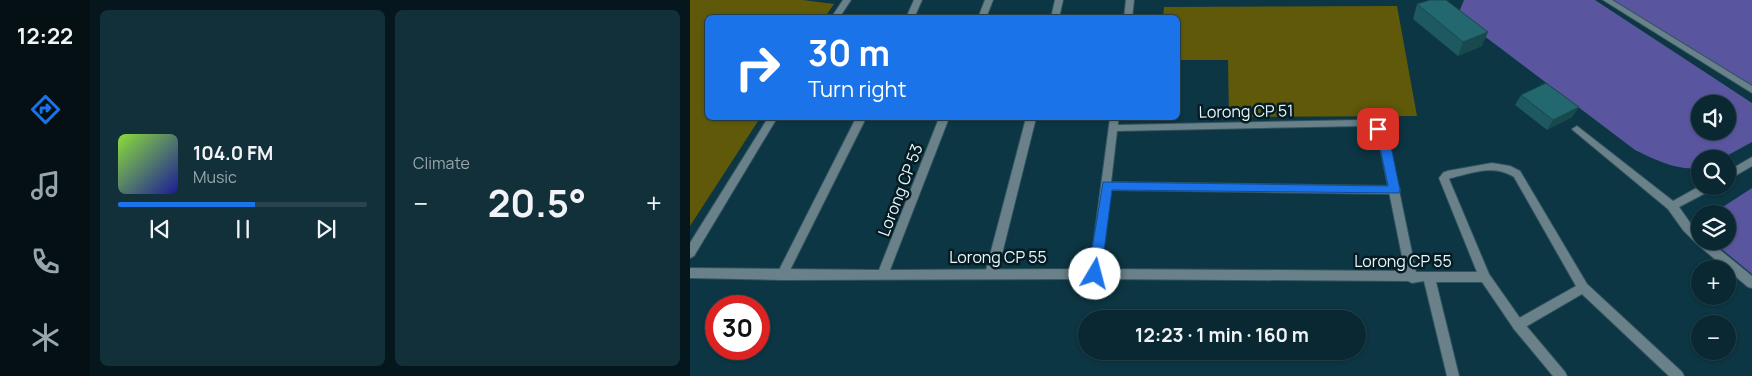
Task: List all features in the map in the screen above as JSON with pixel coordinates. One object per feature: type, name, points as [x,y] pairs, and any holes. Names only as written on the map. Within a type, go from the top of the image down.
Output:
[{"type":"street","points":[[911,15],[918,0]]},
{"type":"street","points":[[983,15],[989,0]]},
{"type":"street","points":[[1056,15],[1059,0]]},
{"type":"street","points":[[1128,15],[1130,0]]},
{"type":"street","points":[[1607,0],[1752,90]]},
{"type":"street","points":[[838,15],[846,1]]},
{"type":"street","points":[[690,253],[771,120]]},
{"type":"street","points":[[782,275],[860,120]]},
{"type":"street","name":"Lorong CP 53","points":[[883,274],[943,120]]},
{"type":"street","points":[[991,274],[1030,120]]},
{"type":"street","points":[[1095,274],[1113,123]]},
{"type":"street","name":"Lorong CP 51","points":[[1113,123],[1361,123],[1372,125],[1378,129],[1385,147],[1395,190]]},
{"type":"street","points":[[1577,129],[1672,206],[1691,231]]},
{"type":"street","points":[[1736,171],[1752,161]]},
{"type":"street","points":[[1561,376],[1518,325],[1485,277],[1444,178],[1447,175],[1496,166],[1509,168],[1517,174],[1583,288],[1678,376]]},
{"type":"street","points":[[1107,186],[1395,190],[1412,278]]},
{"type":"street","points":[[1672,206],[1692,195]]},
{"type":"street","points":[[1712,250],[1752,283]]},
{"type":"street","name":"Lorong CP 55","points":[[690,273],[782,275],[1095,274],[1412,278],[1485,277]]},
{"type":"street","points":[[1428,278],[1452,376]]},
{"type":"street","points":[[1518,325],[1583,288]]},
{"type":"shaded area","points":[[690,0],[803,0],[834,4],[826,15],[705,15],[705,120],[759,120],[690,226]]},
{"type":"shaded area","points":[[1464,0],[1595,0],[1752,103],[1752,142],[1736,151],[1691,150],[1691,168],[1667,164],[1635,150],[1471,26],[1459,12]]},
{"type":"shaded area","points":[[1609,0],[1752,0],[1752,88]]},
{"type":"shaded area","points":[[1397,6],[1417,116],[1229,117],[1228,60],[1180,60],[1180,15],[1163,15],[1164,7]]},
{"type":"shaded area","points":[[1752,188],[1752,274],[1723,250],[1736,250],[1736,205],[1726,205]]},
{"type":"building","points":[[1430,0],[1446,0],[1488,32],[1463,42],[1417,4]]},
{"type":"building","points":[[1546,83],[1579,107],[1553,120],[1521,95]]},
{"type":"route","points":[[1095,274],[1107,186],[1395,190],[1382,136],[1378,129]]}]
